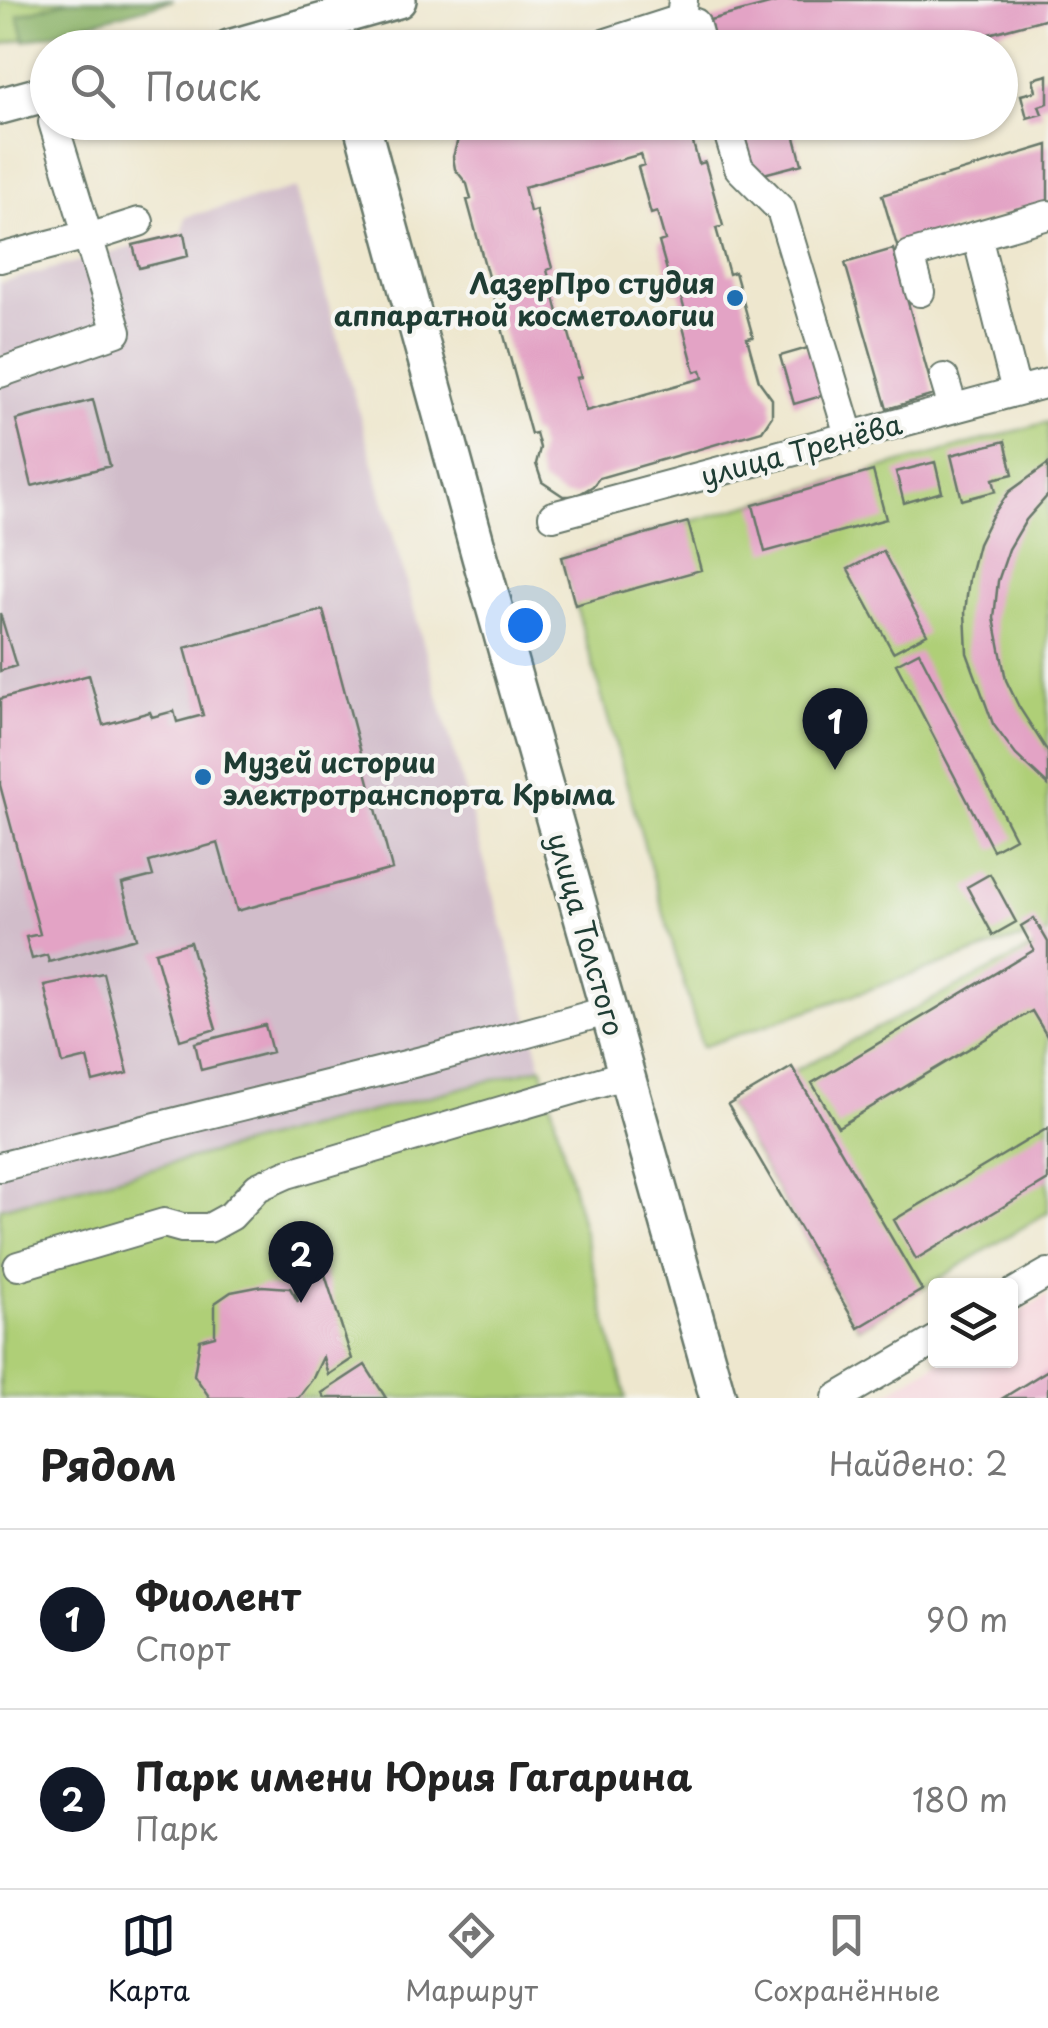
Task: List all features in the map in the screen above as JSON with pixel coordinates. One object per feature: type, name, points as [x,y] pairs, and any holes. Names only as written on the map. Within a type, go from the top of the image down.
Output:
[{"type":"main road","points":[[303,30],[398,0]]},
{"type":"main road","points":[[0,106],[30,105]]},
{"type":"main road","name":"улица Толстого","points":[[366,140],[718,1398]]},
{"type":"street","points":[[634,30],[682,10],[697,30]]},
{"type":"street","points":[[0,373],[118,332],[59,140]]},
{"type":"street","points":[[730,140],[739,168],[781,210],[850,435]]},
{"type":"street","points":[[920,292],[910,255],[1048,216]]},
{"type":"street","points":[[0,258],[139,222]]},
{"type":"street","points":[[977,236],[1016,391]]},
{"type":"street","points":[[944,378],[953,408]]},
{"type":"street","name":"улица Тренёва","points":[[554,516],[1048,382]]},
{"type":"street","points":[[0,1167],[447,1055],[609,1010]]},
{"type":"street","points":[[18,1266],[164,1223],[211,1239],[258,1187],[287,1174],[627,1074]]},
{"type":"street","points":[[1018,1290],[1048,1273]]},
{"type":"street","points":[[837,1398],[928,1345]]},
{"type":"shaded area","points":[[296,188],[542,1067],[0,1208],[0,283],[183,233],[185,217]]},
{"type":"shaded area","points":[[1048,1295],[1048,1398],[879,1398],[928,1368],[1018,1368],[1018,1314]]},
{"type":"green space","points":[[0,0],[169,0],[56,30],[30,30],[30,37],[0,45]]},
{"type":"green space","points":[[70,0],[173,0],[65,30],[30,30],[30,40],[25,41],[18,15]]},
{"type":"green space","points":[[1048,422],[1048,934],[1007,942],[702,1047],[562,557]]},
{"type":"green space","points":[[1048,940],[1048,1212],[940,1278],[928,1278],[928,1285],[858,1328],[728,1105]]},
{"type":"green space","points":[[542,1067],[626,1398],[0,1398],[0,1208]]},
{"type":"building","points":[[784,0],[1048,0],[1048,18],[1004,30],[712,30],[710,20]]},
{"type":"building","points":[[1048,75],[1048,103],[1039,106],[1042,114],[1027,118],[1021,95],[1036,91],[1033,79]]},
{"type":"building","points":[[458,140],[692,140],[699,164],[705,162],[723,226],[716,228],[729,274],[735,272],[753,337],[747,338],[759,381],[772,399],[772,416],[762,431],[599,478],[576,496],[563,496],[542,482],[536,464],[540,448],[536,433],[531,434],[467,200],[471,199],[467,184],[455,169],[453,157]],"holes":[[[641,154],[644,165],[638,167],[651,214],[657,212],[665,240],[659,242],[673,292],[679,290],[688,322],[682,323],[695,372],[701,370],[703,378],[586,411],[565,319],[560,320],[547,270],[552,268],[536,210],[530,212],[524,187]]]},
{"type":"building","points":[[742,140],[796,140],[802,164],[752,177]]},
{"type":"building","points":[[1048,145],[1048,201],[897,246],[882,195]]},
{"type":"building","points":[[184,233],[188,256],[139,268],[133,245]]},
{"type":"building","points":[[893,249],[934,395],[887,409],[845,263]]},
{"type":"building","points":[[811,347],[825,395],[794,404],[780,356]]},
{"type":"building","points":[[93,400],[110,466],[32,486],[16,420]]},
{"type":"building","points":[[1005,441],[1013,474],[993,479],[996,491],[962,500],[951,455]]},
{"type":"building","points":[[935,462],[942,492],[904,503],[896,472]]},
{"type":"building","points":[[1048,464],[1048,495],[1026,520],[1009,549],[998,581],[994,618],[1006,680],[1048,752],[1048,785],[1016,755],[993,724],[967,653],[965,612],[978,544],[992,516],[1009,492]]},
{"type":"building","points":[[873,471],[886,519],[765,552],[753,505]]},
{"type":"building","points":[[688,522],[701,570],[575,605],[562,557]]},
{"type":"building","points":[[883,551],[927,634],[893,652],[848,569]]},
{"type":"building","points":[[323,610],[392,869],[237,911],[218,843],[149,862],[153,876],[122,884],[136,938],[49,962],[47,955],[32,959],[26,937],[40,934],[0,785],[0,699],[89,675],[103,725],[150,712],[152,717],[174,711],[177,722],[203,715],[185,648]]},
{"type":"building","points":[[0,613],[16,666],[0,671]]},
{"type":"building","points":[[919,652],[1015,838],[993,850],[896,664]]},
{"type":"building","points":[[990,874],[1016,922],[993,935],[967,887]]},
{"type":"building","points":[[1034,918],[1048,942],[1048,1038],[1032,1011],[838,1127],[812,1083],[1034,950],[1021,926]]},
{"type":"building","points":[[190,942],[216,1029],[180,1040],[155,952]]},
{"type":"building","points":[[103,973],[128,1073],[93,1082],[87,1058],[63,1064],[44,985]]},
{"type":"building","points":[[265,1025],[272,1052],[201,1070],[195,1043]]},
{"type":"building","points":[[792,1067],[922,1290],[858,1328],[728,1105]]},
{"type":"building","points":[[1048,1128],[1048,1180],[916,1259],[894,1220]]},
{"type":"building","points":[[320,1259],[352,1359],[328,1375],[323,1357],[298,1398],[210,1398],[194,1375],[200,1340],[215,1336],[215,1303],[231,1292],[262,1286],[290,1288],[298,1302],[290,1269]]},
{"type":"building","points":[[365,1365],[386,1398],[325,1398],[322,1393]]},
{"type":"building","points":[[1048,1370],[1048,1398],[1003,1398]]},
{"type":"place","name":"ЛазерПро студия аппаратной косметологии","points":[[735,298]]},
{"type":"place","name":"Фиолент","points":[[835,770]]},
{"type":"place","name":"Музей истории электротранспорта Крыма","points":[[203,777]]},
{"type":"place","name":"Парк имени Юрия Гагарина","points":[[301,1303]]}]
